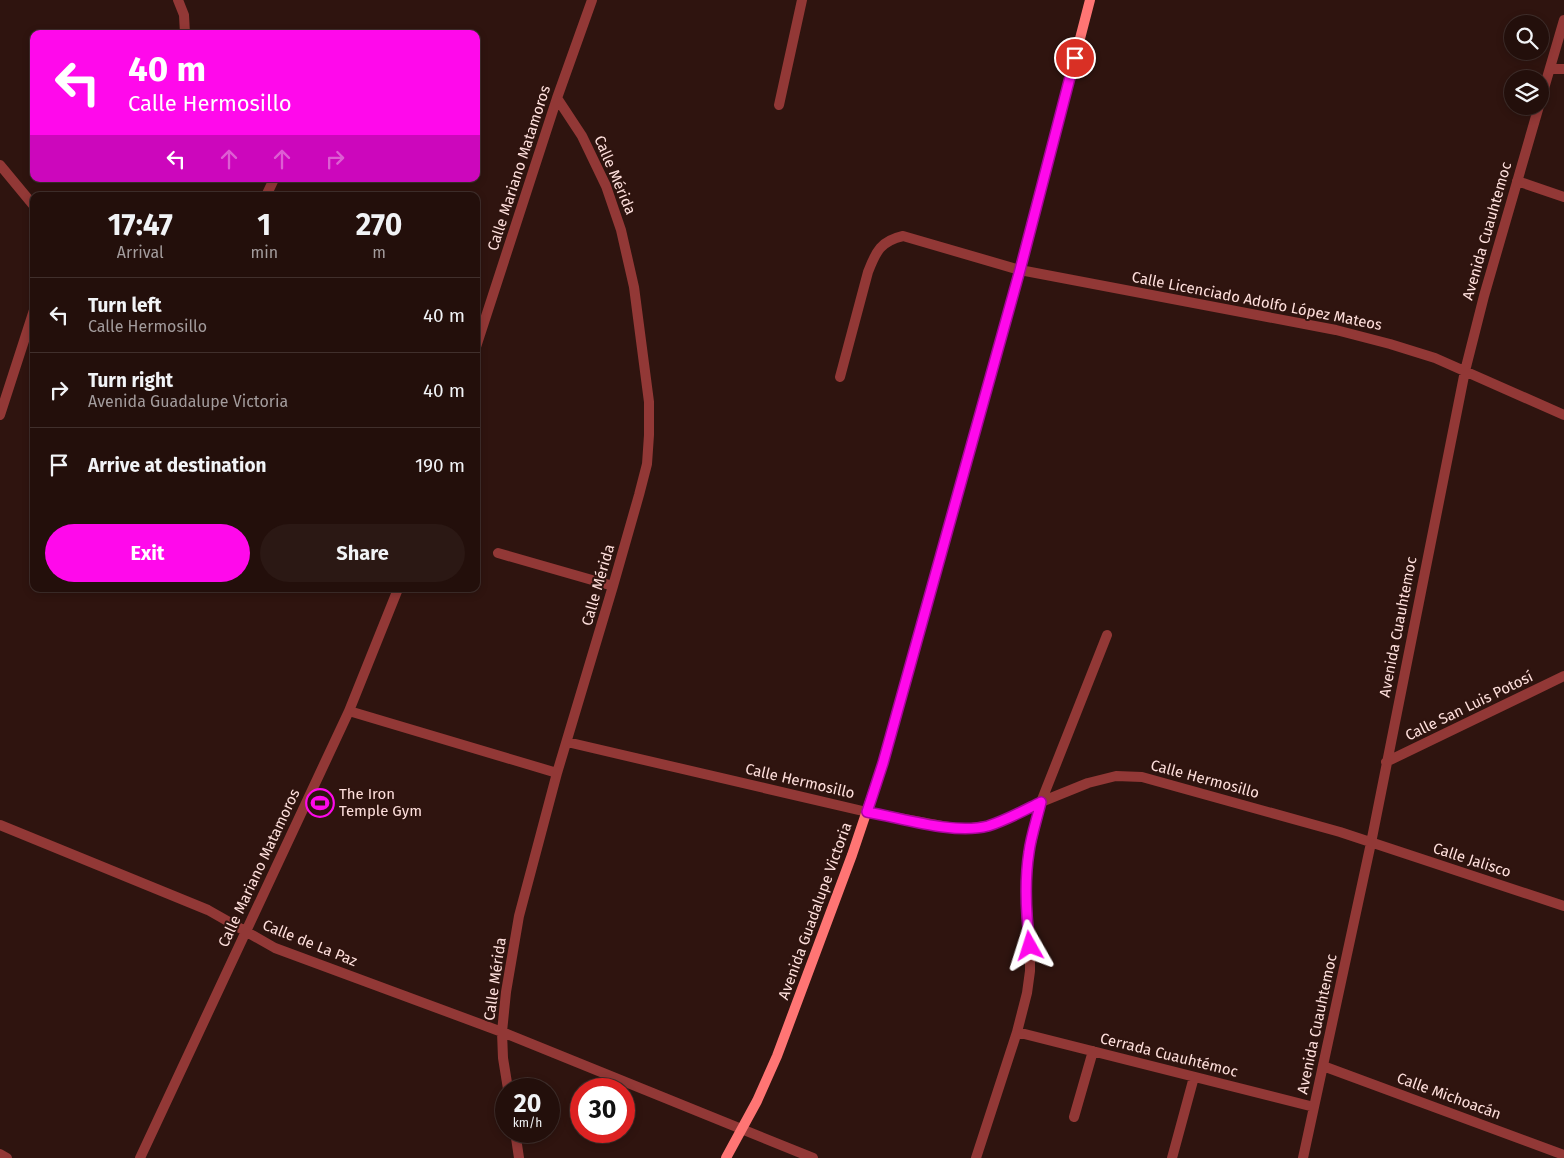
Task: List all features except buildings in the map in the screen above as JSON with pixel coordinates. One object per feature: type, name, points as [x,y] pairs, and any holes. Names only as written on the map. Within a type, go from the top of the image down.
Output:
[{"type":"main road","name":"Avenida Guadalupe Victoria","points":[[726,1158],[742,1130],[777,1056],[867,812],[1020,270],[1090,0]]},
{"type":"street","points":[[178,0],[184,15],[185,30]]},
{"type":"street","name":"Calle Mariano Matamoros","points":[[480,335],[557,98],[592,0]]},
{"type":"street","points":[[779,105],[802,0]]},
{"type":"street","points":[[1549,71],[1564,20]]},
{"type":"street","points":[[1550,68],[1564,69]]},
{"type":"street","name":"Calle Mérida","points":[[506,1078],[502,1032],[506,992],[519,916],[556,773],[613,586],[647,464],[649,435],[649,402],[634,287],[621,230],[606,186],[582,136],[557,98]]},
{"type":"street","name":"Avenida Cuauhtemoc","points":[[1303,1158],[1371,843],[1465,371],[1536,115]]},
{"type":"street","points":[[0,164],[30,201]]},
{"type":"street","points":[[1517,181],[1564,197]]},
{"type":"street","name":"Calle Licenciado Adolfo López Mateos","points":[[840,377],[873,259],[882,246],[891,238],[903,236],[1020,270],[1336,330],[1390,344],[1435,358],[1564,416]]},
{"type":"street","points":[[0,415],[3,394],[30,332]]},
{"type":"street","points":[[498,554],[613,586]]},
{"type":"street","name":"Calle Mariano Matamoros","points":[[140,1158],[350,710],[397,592]]},
{"type":"street","points":[[976,1158],[1027,993],[1030,971],[1030,946],[1026,911],[1026,884],[1029,851],[1041,802],[1108,635]]},
{"type":"street","name":"Calle San Luis Potosí","points":[[1386,762],[1564,676]]},
{"type":"street","points":[[350,710],[556,773]]},
{"type":"street","name":"Calle Hermosillo","points":[[567,742],[867,812],[964,829],[986,826],[1005,820],[1088,782],[1116,776],[1142,777],[1312,823],[1371,843]]},
{"type":"street","name":"Calle de La Paz","points":[[0,825],[208,910],[275,948],[502,1032],[813,1158]]},
{"type":"street","name":"Calle Jalisco","points":[[1371,843],[1564,906]]},
{"type":"street","name":"Cerrada Cuauhtémoc","points":[[1016,1032],[1314,1107]]},
{"type":"street","points":[[1074,1117],[1093,1051]]},
{"type":"street","name":"Calle Michoacán","points":[[1323,1066],[1564,1155]]},
{"type":"street","points":[[1172,1158],[1194,1077]]},
{"type":"street","points":[[517,1143],[519,1158]]},
{"type":"street","points":[[0,1154],[7,1158]]},
{"type":"place","name":"The Iron Temple Gym","points":[[320,803]]},
{"type":"route","points":[[1030,946],[1026,911],[1026,884],[1029,851],[1041,802],[1005,820],[986,826],[964,829],[867,812],[883,763],[1020,270],[1075,58]]}]
